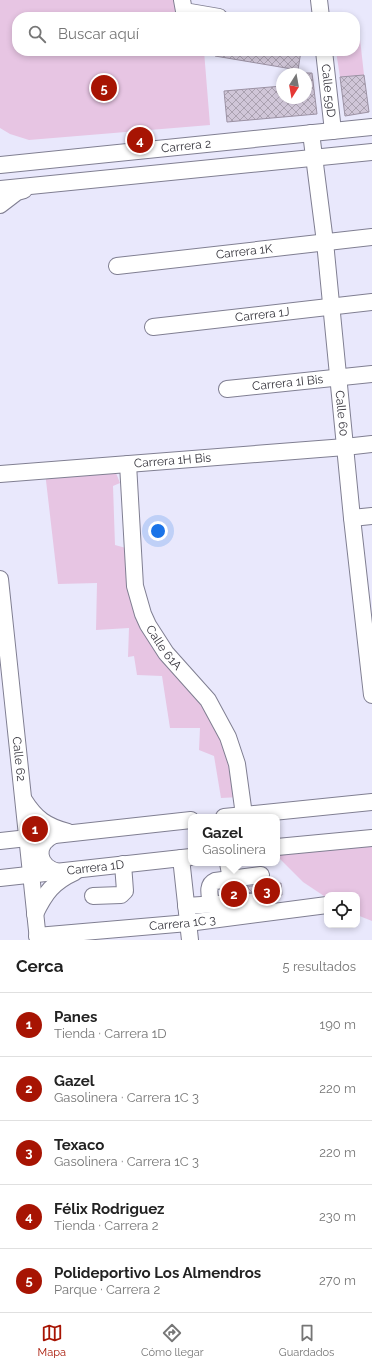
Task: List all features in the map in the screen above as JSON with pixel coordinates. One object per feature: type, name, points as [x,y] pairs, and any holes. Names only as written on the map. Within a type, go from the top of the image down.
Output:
[{"type":"street","points":[[319,0],[320,12]]},
{"type":"street","points":[[183,5],[203,12]]},
{"type":"street","name":"Calle 59D","points":[[325,56],[333,131]]},
{"type":"street","name":"Carrera 2","points":[[0,165],[372,127]]},
{"type":"street","name":"Calle 60","points":[[311,133],[325,242],[330,306],[339,378],[352,518],[366,588],[372,695]]},
{"type":"street","points":[[182,146],[186,171]]},
{"type":"street","name":"Carrera 2","points":[[0,189],[372,152]]},
{"type":"street","points":[[0,155],[14,160],[29,162]]},
{"type":"street","points":[[0,205],[17,192],[28,187]]},
{"type":"street","name":"Carrera 1K","points":[[117,266],[372,237]]},
{"type":"street","name":"Carrera 1J","points":[[153,327],[372,302]]},
{"type":"street","name":"Carrera 1I Bis","points":[[227,389],[372,374]]},
{"type":"street","name":"Carrera 1H Bis","points":[[0,474],[372,444]]},
{"type":"street","name":"Calle 61A","points":[[128,464],[135,586],[143,614],[148,625],[166,653],[208,700],[228,737],[237,764],[244,814]]},
{"type":"street","points":[[352,518],[372,516]]},
{"type":"street","name":"Calle 62","points":[[0,579],[38,938]]},
{"type":"street","points":[[23,799],[35,816],[43,822],[52,827],[72,833]]},
{"type":"street","points":[[254,814],[372,802]]},
{"type":"street","points":[[0,841],[188,820]]},
{"type":"street","points":[[54,835],[42,844],[40,851],[41,859],[45,865],[51,870],[58,872]]},
{"type":"street","points":[[280,847],[372,838]]},
{"type":"street","points":[[186,857],[186,906],[190,940]]},
{"type":"street","name":"Carrera 1D","points":[[0,878],[186,857]]},
{"type":"street","points":[[93,896],[121,895],[124,893],[123,864]]},
{"type":"street","points":[[229,866],[234,892]]},
{"type":"street","points":[[35,914],[41,900],[52,887],[60,879],[80,869]]},
{"type":"street","points":[[186,906],[211,904],[234,892],[262,880],[263,901],[234,892],[211,883],[209,886],[211,904]]},
{"type":"street","name":"Carrera 1C 3","points":[[38,938],[188,923],[324,905]]},
{"type":"shaded area","points":[[0,0],[182,0],[196,12],[12,12],[12,56],[204,56],[210,125],[29,140],[10,134],[0,128]]},
{"type":"shaded area","points":[[360,39],[364,75],[340,77],[337,56],[360,56]]},
{"type":"shaded area","points":[[114,468],[120,483],[113,486],[115,545],[133,550],[138,599],[208,700],[240,797],[221,798],[214,756],[199,750],[200,728],[170,728],[162,676],[137,675],[134,656],[128,657],[129,628],[96,630],[97,583],[58,584],[45,472]]},
{"type":"shaded area","points":[[372,843],[372,921],[360,916],[360,892],[324,892],[324,896],[303,882],[280,859],[280,854]]},
{"type":"building","points":[[215,56],[300,56],[298,68],[286,68]]},
{"type":"building","points":[[312,73],[317,114],[227,122],[224,91],[276,87],[276,104],[312,104]]},
{"type":"building","points":[[364,75],[369,112],[345,116],[340,77]]},
{"type":"building","points":[[281,883],[282,895],[274,896],[273,891],[265,888],[260,889],[257,892],[242,893],[242,887]]},
{"type":"tunnel","points":[[263,885],[265,897]]},
{"type":"place","name":"Polideportivo Los Almendros","points":[[104,88]]},
{"type":"place","name":"Félix Rodriguez","points":[[140,140]]},
{"type":"place","name":"Panes","points":[[35,829]]},
{"type":"place","name":"Texaco","points":[[267,891]]},
{"type":"place","name":"Gazel","points":[[234,894]]}]
